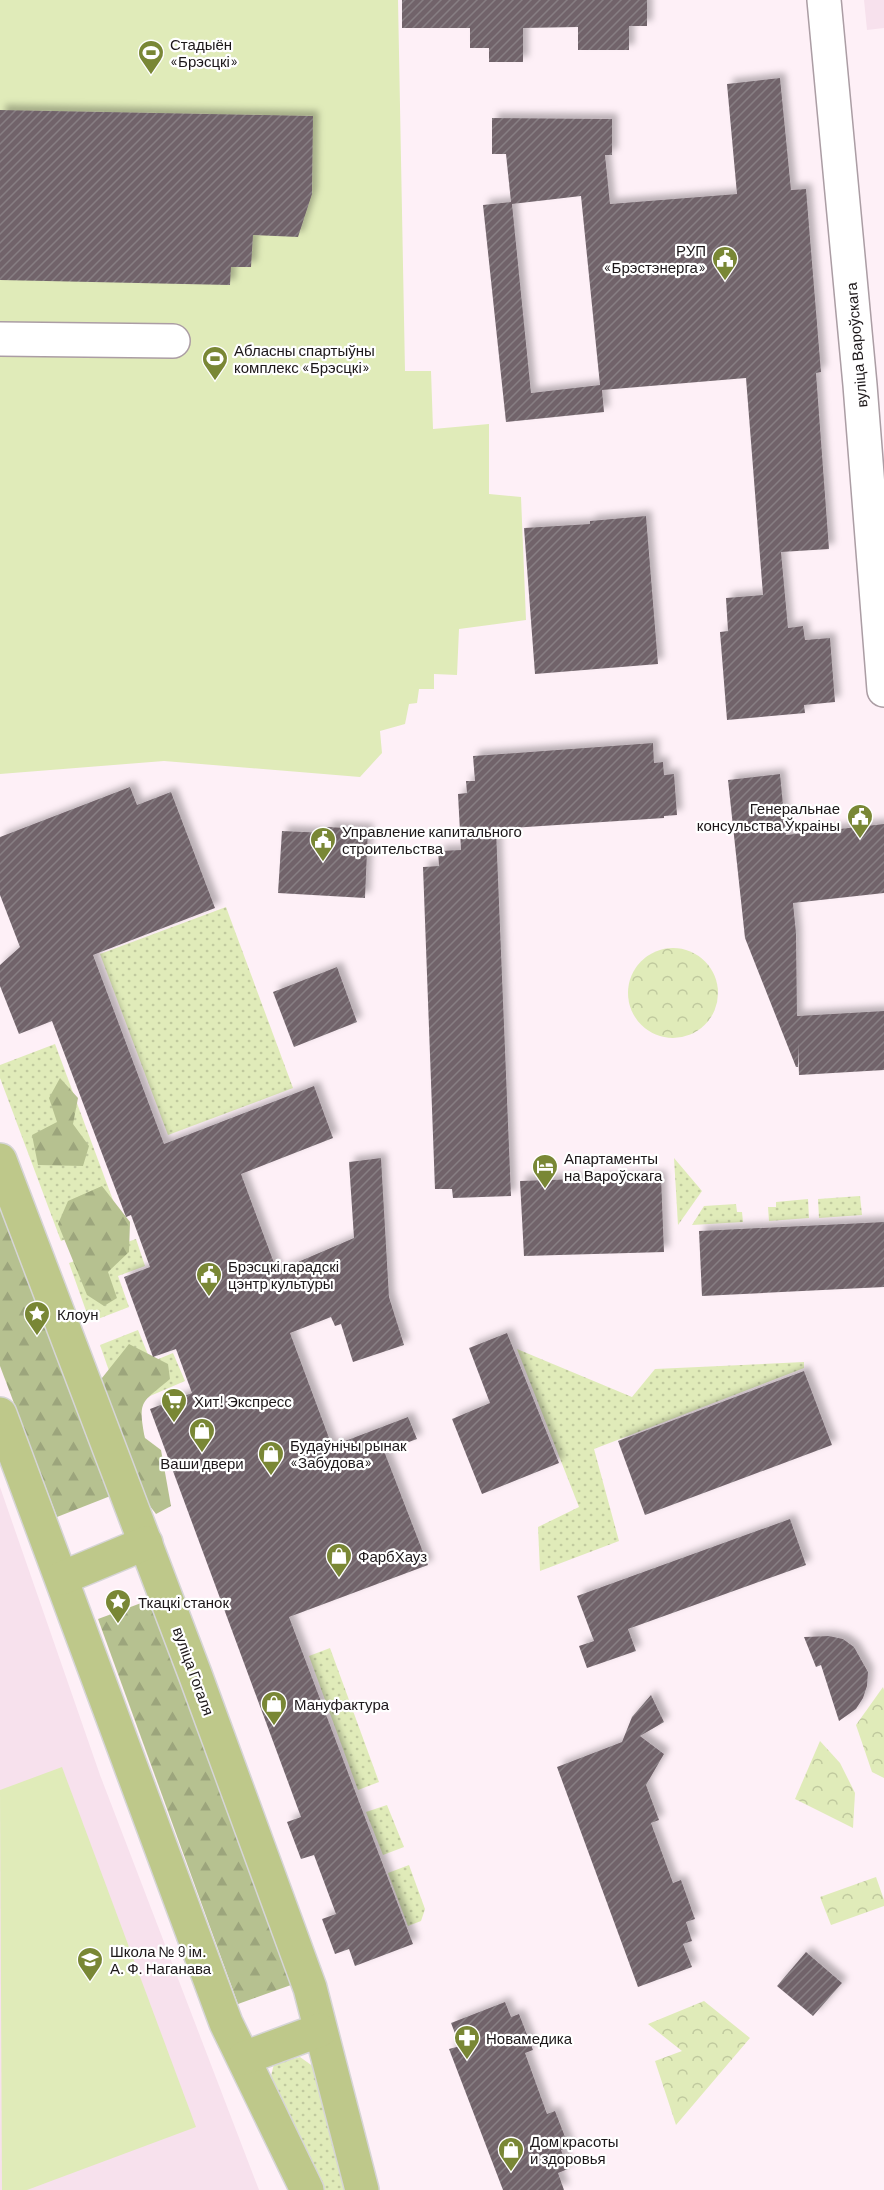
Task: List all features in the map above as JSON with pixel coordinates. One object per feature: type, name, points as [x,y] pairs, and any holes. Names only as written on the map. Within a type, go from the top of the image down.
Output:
[{"type":"main road","name":"вуліца Гогаля","points":[[0,1160],[146,1543],[310,1988],[362,2190]]},
{"type":"main road","points":[[0,1414],[226,2023],[307,2190]]},
{"type":"main road","points":[[62,1578],[146,1543]]},
{"type":"main road","points":[[244,2058],[320,2030]]},
{"type":"street","name":"вуліца Вароўскага","points":[[824,0],[860,385],[884,690]]},
{"type":"street","points":[[0,339],[173,341]]},
{"type":"shaded area","points":[[864,0],[884,0],[884,28],[867,30]]},
{"type":"shaded area","name":"Школа № 9 ім. А. Ф. Наганава","points":[[0,1487],[100,1775],[259,2190],[0,2190]]},
{"type":"green space","name":"Абласны спартыўны комплекс «Брэсцкі»","points":[[0,0],[398,0],[405,371],[431,371],[433,429],[489,424],[489,494],[521,497],[526,620],[459,629],[457,675],[434,674],[434,689],[419,689],[417,703],[409,704],[405,724],[380,731],[382,753],[360,777],[164,761],[0,774]]},
{"type":"green space","points":[[226,907],[293,1088],[168,1135],[100,954]]},
{"type":"green space","points":[[673,948],[690,951],[705,961],[715,976],[718,993],[715,1010],[705,1025],[690,1035],[673,1038],[656,1035],[641,1025],[631,1010],[628,993],[631,976],[641,961],[656,951]]},
{"type":"green space","points":[[55,1044],[120,1219],[61,1241],[0,1078],[0,1065]]},
{"type":"green space","points":[[60,1078],[78,1098],[73,1124],[89,1146],[83,1166],[38,1165],[32,1135],[57,1122],[49,1098]]},
{"type":"green space","points":[[674,1158],[702,1191],[678,1225]]},
{"type":"green space","points":[[102,1186],[130,1222],[129,1252],[108,1272],[117,1298],[104,1306],[87,1295],[58,1224],[68,1201]]},
{"type":"green space","points":[[0,1195],[113,1495],[57,1517],[0,1366]]},
{"type":"green space","points":[[860,1196],[862,1215],[819,1218],[818,1199]]},
{"type":"green space","points":[[808,1199],[809,1218],[769,1221],[768,1207],[776,1207],[776,1202]]},
{"type":"green space","points":[[736,1204],[737,1212],[742,1212],[743,1222],[692,1225],[704,1206]]},
{"type":"green space","points":[[136,1239],[145,1266],[118,1276],[129,1307],[90,1322],[69,1263]]},
{"type":"green space","points":[[138,1330],[151,1362],[173,1353],[185,1381],[122,1408],[100,1345]]},
{"type":"green space","points":[[129,1344],[168,1364],[170,1379],[148,1398],[142,1409],[145,1438],[161,1450],[171,1506],[156,1514],[143,1497],[98,1383]]},
{"type":"green space","points":[[517,1349],[632,1397],[655,1369],[804,1362],[804,1368],[594,1449],[619,1541],[540,1571],[538,1527],[579,1507]]},
{"type":"green space","points":[[152,1599],[291,1985],[238,2004],[98,1619]]},
{"type":"green space","points":[[330,1648],[379,1782],[358,1790],[309,1656]]},
{"type":"green space","points":[[883,1687],[884,1778],[872,1772],[856,1725]]},
{"type":"green space","points":[[820,1741],[840,1763],[855,1793],[853,1828],[795,1799]]},
{"type":"green space","points":[[62,1767],[196,2127],[27,2190],[2,2190],[0,1790]]},
{"type":"green space","points":[[387,1805],[404,1847],[383,1855],[366,1812]]},
{"type":"green space","points":[[409,1865],[425,1909],[421,1921],[408,1926],[388,1873]]},
{"type":"green space","points":[[876,1877],[884,1906],[831,1925],[820,1897]]},
{"type":"green space","points":[[704,2001],[750,2038],[676,2125],[655,2061],[682,2051],[648,2024]]},
{"type":"green space","points":[[300,2057],[314,2067],[349,2190],[324,2190],[270,2080],[274,2064]]},
{"type":"building","points":[[402,0],[647,0],[647,26],[629,26],[629,50],[578,50],[578,27],[523,28],[523,62],[489,62],[489,48],[470,48],[470,28],[402,28]]},
{"type":"building","points":[[780,78],[791,190],[806,189],[821,372],[816,373],[829,549],[781,552],[788,628],[803,626],[805,640],[830,638],[835,702],[804,705],[805,713],[727,720],[720,632],[728,631],[726,598],[763,595],[746,378],[602,390],[604,412],[506,422],[483,205],[511,202],[506,154],[492,154],[492,118],[612,119],[612,155],[605,155],[610,204],[737,194],[727,84]],"holes":[[[581,196],[600,385],[531,393],[512,204]]]},
{"type":"building","points":[[0,110],[313,116],[312,194],[298,237],[253,235],[251,267],[231,267],[230,285],[0,280]]},
{"type":"building","points":[[646,516],[658,664],[535,674],[524,528],[590,524],[590,521]]},
{"type":"building","points":[[653,743],[654,763],[663,762],[664,775],[674,774],[677,815],[664,816],[664,818],[496,829],[511,1196],[453,1198],[452,1189],[435,1189],[423,867],[439,866],[438,851],[461,850],[458,794],[467,793],[466,781],[475,781],[473,756]]},
{"type":"building","points":[[780,774],[786,835],[884,824],[884,893],[793,903],[796,933],[797,1016],[884,1011],[884,1070],[799,1075],[798,1043],[798,1067],[796,1067],[745,938],[728,780]]},
{"type":"building","points":[[130,787],[137,805],[171,792],[215,908],[93,955],[164,1144],[314,1086],[333,1138],[241,1174],[277,1271],[354,1238],[349,1162],[381,1158],[389,1297],[404,1345],[353,1362],[341,1324],[335,1326],[331,1317],[290,1333],[332,1446],[408,1417],[417,1439],[384,1451],[428,1565],[289,1617],[413,1944],[355,1966],[349,1949],[335,1954],[322,1919],[336,1914],[314,1855],[301,1859],[287,1822],[301,1817],[150,1409],[192,1393],[176,1349],[153,1357],[124,1277],[150,1267],[131,1215],[126,1217],[52,1021],[19,1034],[0,986],[0,965],[20,947],[0,895],[0,837]]},
{"type":"building","name":"Управление капитального строительства","points":[[327,827],[368,829],[365,898],[278,893],[282,831],[327,833]]},
{"type":"building","points":[[337,967],[357,1022],[294,1047],[273,992]]},
{"type":"building","points":[[661,1176],[664,1252],[524,1256],[520,1181]]},
{"type":"building","points":[[884,1222],[884,1287],[702,1296],[699,1231]]},
{"type":"building","points":[[507,1333],[559,1463],[482,1494],[452,1419],[490,1403],[469,1348]]},
{"type":"building","points":[[804,1371],[832,1445],[645,1515],[618,1441]]},
{"type":"building","points":[[790,1519],[806,1565],[628,1629],[636,1651],[587,1668],[579,1646],[594,1641],[577,1596]]},
{"type":"building","points":[[829,1636],[843,1639],[854,1647],[868,1672],[863,1698],[856,1709],[839,1721],[821,1665],[816,1667],[804,1637]]},
{"type":"building","points":[[651,1695],[664,1722],[640,1736],[664,1754],[646,1785],[659,1820],[651,1823],[673,1883],[681,1880],[695,1919],[686,1922],[692,1941],[683,1944],[692,1967],[638,1987],[557,1767],[622,1742],[632,1717]]},
{"type":"building","points":[[806,1952],[842,1983],[813,2016],[777,1986]]},
{"type":"building","points":[[505,2002],[511,2017],[519,2014],[533,2050],[525,2053],[547,2114],[555,2111],[569,2147],[561,2150],[568,2169],[558,2173],[564,2190],[503,2190],[449,2049],[460,2046],[451,2023]]},
{"type":"place","name":"Стадыён «Брэсцкі»","points":[[151,76]]},
{"type":"place","name":"РУП «Брэстэнерга»","points":[[725,282]]},
{"type":"place","name":"Абласны спартыўны комплекс «Брэсцкі»","points":[[215,382]]},
{"type":"place","name":"Генеральнае консульства Ўкраіны","points":[[860,840]]},
{"type":"place","name":"Управление капитального строительства","points":[[323,863]]},
{"type":"place","name":"Апартаменты на Вароўскага","points":[[545,1190]]},
{"type":"place","name":"Брэсцкі гарадскі цэнтр культуры","points":[[209,1298]]},
{"type":"place","name":"Клоун","points":[[37,1337]]},
{"type":"place","name":"Хит! Экспресс","points":[[174,1424]]},
{"type":"place","name":"Ваши двери","points":[[202,1454]]},
{"type":"place","name":"Будаўнічы рынак «Забудова»","points":[[271,1477]]},
{"type":"place","name":"ФарбХауз","points":[[339,1579]]},
{"type":"place","name":"Ткацкі станок","points":[[118,1625]]},
{"type":"place","name":"Мануфактура","points":[[274,1727]]},
{"type":"place","name":"Школа № 9 ім. А. Ф. Наганава","points":[[90,1983]]},
{"type":"place","name":"Новамедика","points":[[467,2061]]},
{"type":"place","name":"Дом красоты и здоровья","points":[[511,2173]]}]
